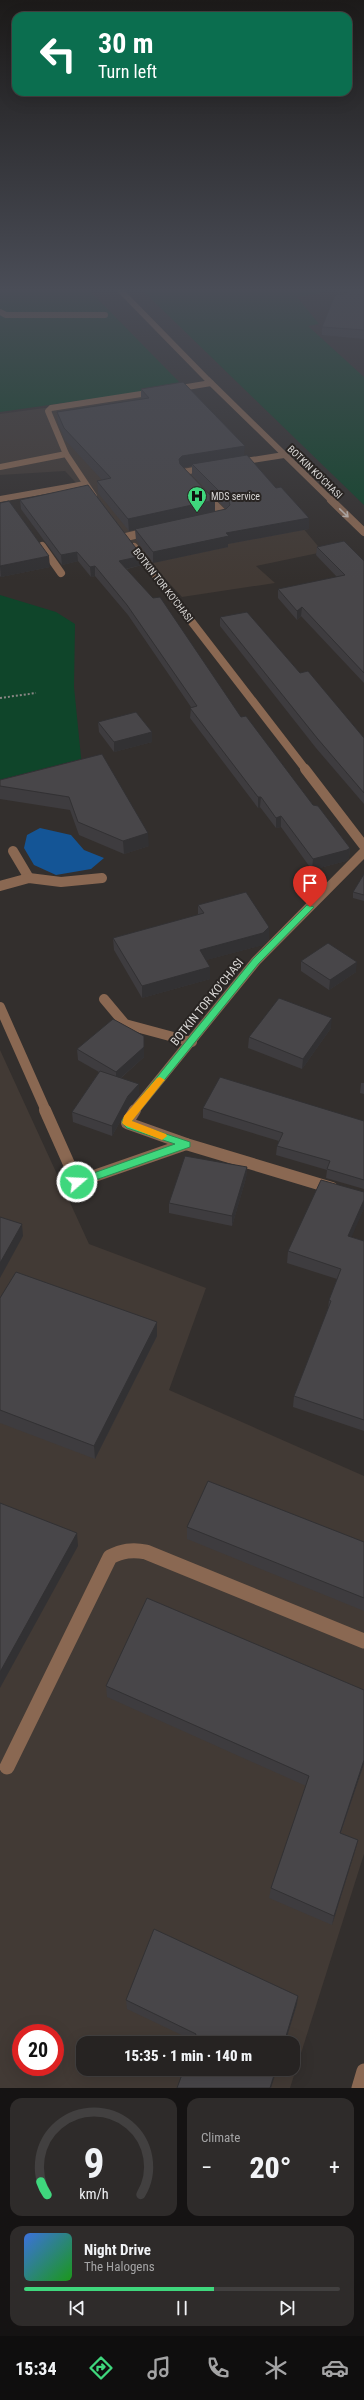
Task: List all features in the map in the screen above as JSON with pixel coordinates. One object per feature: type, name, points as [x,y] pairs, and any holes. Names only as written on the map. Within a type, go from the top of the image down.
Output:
[{"type":"street","points":[[99,502],[85,484],[66,454],[48,415],[48,411],[51,408],[201,385]]},
{"type":"street","name":"BOTKIN KO'CHASI","points":[[212,385],[364,532]]},
{"type":"street","points":[[0,467],[66,454]]},
{"type":"street","points":[[229,464],[284,455]]},
{"type":"street","points":[[193,483],[182,472],[214,467]]},
{"type":"street","points":[[3,498],[85,484]]},
{"type":"street","points":[[198,488],[225,515],[210,518]]},
{"type":"street","points":[[3,498],[10,504]]},
{"type":"street","name":"BOTKIN TOR KO'CHASI","points":[[156,530],[124,534],[364,846]]},
{"type":"street","points":[[38,541],[61,572]]},
{"type":"street","points":[[13,850],[29,878]]},
{"type":"street","name":"BOTKIN TOR KO'CHASI","points":[[186,1144],[127,1123],[128,1119],[192,1042],[256,961],[364,852]]},
{"type":"street","points":[[0,886],[29,878],[61,882],[102,878]]},
{"type":"street","points":[[104,999],[125,1024],[192,1042]]},
{"type":"street","points":[[0,1007],[77,1182],[186,1144],[342,1190]]},
{"type":"street","points":[[8,1767],[110,1557],[122,1551],[134,1549],[146,1552],[364,1641]]},
{"type":"street","points":[[359,2088],[364,2071]]},
{"type":"path","points":[[0,698],[36,693]]},
{"type":"shaded area","name":"MDS service","points":[[186,389],[323,552],[256,566],[275,583],[182,597],[65,471],[0,475],[0,414]]},
{"type":"shaded area","points":[[0,1050],[89,1244],[206,1288],[169,1390],[364,1476],[364,1854],[300,2056],[300,2036],[76,2036],[76,2076],[294,2076],[290,2088],[0,2088]]},
{"type":"green space","points":[[0,385],[183,386],[0,412]]},
{"type":"green space","points":[[241,385],[364,385],[364,505]]},
{"type":"green space","points":[[0,595],[56,612],[75,624],[74,687],[82,767],[0,790]]},
{"type":"water","points":[[40,828],[71,835],[84,850],[104,858],[91,869],[56,875],[34,865],[24,848],[27,835]]},
{"type":"building","points":[[162,385],[186,385],[245,446],[182,456],[179,459],[180,464],[215,500],[128,519],[97,481],[111,478],[64,428],[57,412],[149,398],[141,389]]},
{"type":"building","points":[[247,455],[276,488],[281,487],[309,518],[226,533],[229,536],[153,552],[135,529],[226,509],[230,505],[229,501],[192,464]]},
{"type":"building","points":[[88,485],[142,556],[119,561],[153,598],[160,597],[241,717],[246,716],[313,805],[318,806],[350,848],[313,859],[281,816],[276,818],[261,797],[258,797],[190,708],[197,706],[127,605],[95,566],[90,567],[77,552],[61,555],[20,500]]},
{"type":"building","points":[[9,501],[49,556],[0,566],[0,503]]},
{"type":"building","points":[[344,541],[364,561],[364,673],[302,607],[297,611],[278,589],[345,575],[317,547]]},
{"type":"building","points":[[247,612],[300,673],[308,671],[364,738],[364,793],[317,738],[220,617]]},
{"type":"building","points":[[136,712],[152,732],[114,742],[98,722]]},
{"type":"building","points":[[102,754],[148,833],[123,841],[78,822],[69,797],[0,786],[0,780]]},
{"type":"building","points":[[364,874],[364,895],[353,892]]},
{"type":"building","points":[[246,892],[269,927],[263,933],[200,950],[210,967],[142,986],[113,938],[204,913],[198,905]]},
{"type":"building","points":[[328,943],[357,962],[330,980],[301,961]]},
{"type":"building","points":[[279,998],[332,1018],[303,1059],[249,1037]]},
{"type":"building","points":[[113,1019],[144,1036],[144,1047],[116,1072],[77,1049]]},
{"type":"building","points":[[100,1071],[139,1084],[128,1096],[112,1126],[72,1112]]},
{"type":"building","points":[[220,1077],[364,1121],[364,1180],[327,1169],[330,1161],[277,1146],[283,1133],[203,1108]]},
{"type":"building","points":[[185,1156],[247,1167],[232,1216],[169,1203]]},
{"type":"building","points":[[321,1180],[364,1192],[364,1200],[348,1236],[364,1241],[364,1420],[294,1396],[331,1301],[329,1300],[341,1269],[288,1251]]},
{"type":"building","points":[[0,1217],[22,1224],[0,1263]]},
{"type":"building","points":[[16,1272],[157,1322],[94,1446],[0,1410],[0,1298]]},
{"type":"building","points":[[208,1481],[364,1542],[364,1598],[187,1527]]},
{"type":"building","points":[[0,1503],[77,1533],[0,1672]]},
{"type":"building","points":[[147,1598],[364,1690],[364,1760],[340,1833],[358,1840],[334,1916],[271,1888],[309,1776],[106,1686]]},
{"type":"building","points":[[154,1929],[298,1996],[286,2036],[195,2036],[196,2034],[126,2000]]},
{"type":"building","points":[[181,2076],[274,2076],[270,2088],[177,2088]]},
{"type":"slow traffic","points":[[160,1080],[128,1119],[127,1123],[162,1136]]},
{"type":"place","name":"MDS service","points":[[197,513]]},
{"type":"route","points":[[77,1182],[186,1144],[130,1125],[127,1123],[128,1119],[192,1042],[256,961],[310,907]]}]
